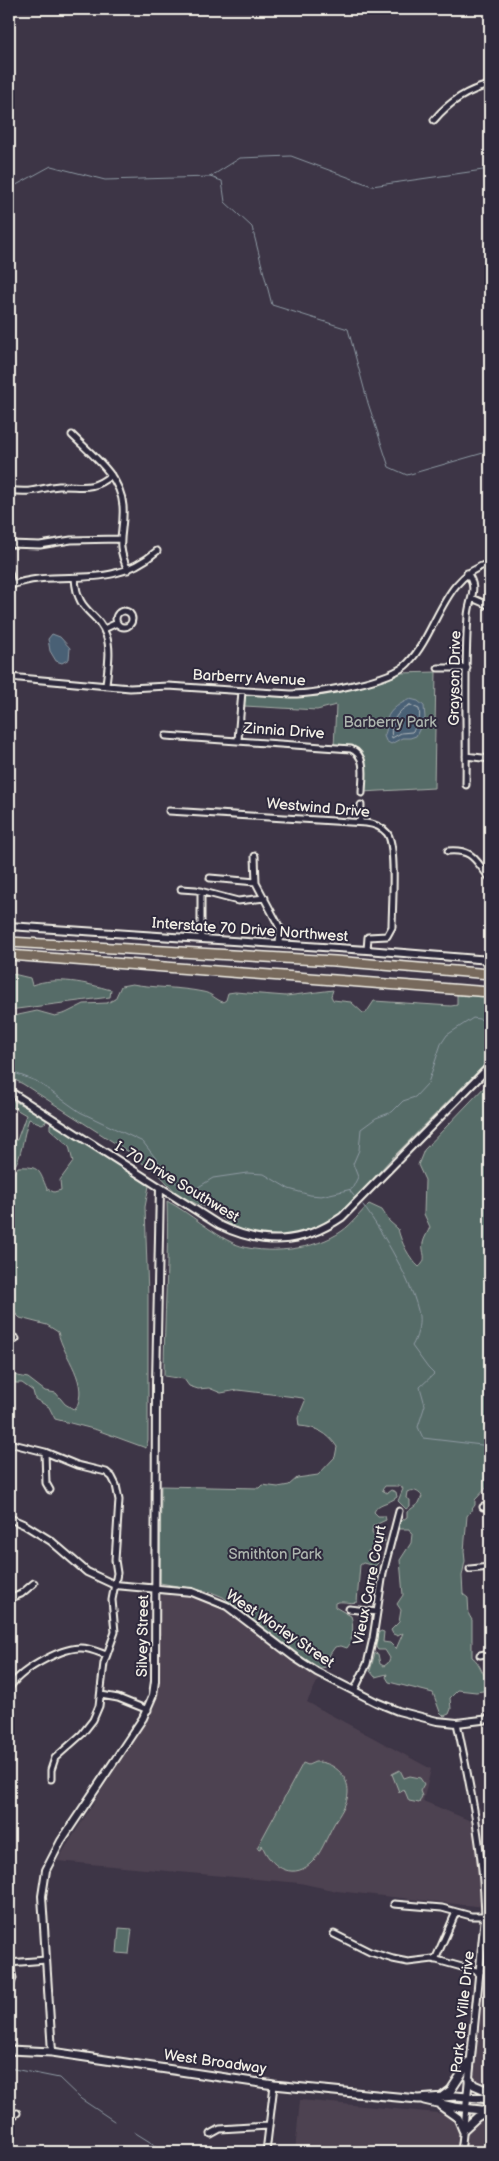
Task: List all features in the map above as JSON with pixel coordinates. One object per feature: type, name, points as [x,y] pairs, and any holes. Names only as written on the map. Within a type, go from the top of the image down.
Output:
[{"type":"highway","points":[[9,942],[335,961],[490,974]]},
{"type":"highway","points":[[9,955],[490,992]]},
{"type":"main road","name":"West Broadway","points":[[9,2050],[52,2052],[274,2085],[418,2099],[489,2111]]},
{"type":"main road","points":[[443,2096],[451,2090],[470,2061]]},
{"type":"main road","points":[[469,2079],[474,2085],[490,2092]]},
{"type":"main road","name":"West Broadway","points":[[418,2099],[443,2096],[490,2099]]},
{"type":"main road","points":[[418,2099],[456,2099],[467,2097]]},
{"type":"main road","points":[[436,2103],[458,2118],[463,2130],[477,2117],[489,2111]]},
{"type":"street","points":[[434,120],[445,106],[454,100],[469,91],[490,85]]},
{"type":"street","points":[[72,435],[111,475],[119,489],[123,506],[119,539],[120,551],[128,570]]},
{"type":"street","points":[[9,490],[27,492],[56,486],[88,487],[102,482],[111,475]]},
{"type":"street","points":[[9,544],[40,545],[71,540],[119,539]]},
{"type":"street","points":[[9,572],[10,585],[30,580],[110,575],[128,570],[157,551]]},
{"type":"street","name":"Barberry Avenue","points":[[9,677],[142,688],[168,686],[291,694],[325,692],[388,674],[408,664],[431,629],[454,586],[467,573],[490,563]]},
{"type":"street","name":"Grayson Drive","points":[[466,785],[468,618],[474,583],[467,573]]},
{"type":"street","points":[[75,578],[78,597],[82,605],[104,629],[108,643],[106,686]]},
{"type":"street","points":[[472,598],[490,606]]},
{"type":"street","points":[[104,629],[117,623]]},
{"type":"street","points":[[438,668],[467,668]]},
{"type":"street","points":[[238,740],[242,691]]},
{"type":"street","name":"Zinnia Drive","points":[[166,736],[352,749],[356,751],[363,764],[362,793]]},
{"type":"street","points":[[466,756],[490,759]]},
{"type":"street","points":[[360,822],[361,805]]},
{"type":"street","name":"Westwind Drive","points":[[169,810],[360,822],[372,824],[386,832],[392,846],[392,927],[387,936],[368,937],[367,950]]},
{"type":"street","points":[[448,851],[462,850],[468,852],[490,878]]},
{"type":"street","points":[[255,856],[256,882],[280,928],[279,944]]},
{"type":"street","points":[[210,878],[256,882]]},
{"type":"street","points":[[181,889],[238,901],[264,898]]},
{"type":"street","points":[[200,892],[200,939]]},
{"type":"street","name":"Interstate 70 Drive Northwest","points":[[9,926],[490,960]]},
{"type":"street","name":"I- 70 Drive Southwest","points":[[9,1091],[219,1226],[238,1234],[260,1239],[280,1240],[294,1239],[315,1233],[342,1217],[490,1066]]},
{"type":"street","name":"Silvey Street","points":[[52,2052],[42,1896],[46,1870],[61,1841],[148,1710],[155,1681],[156,1384],[160,1188]]},
{"type":"street","points":[[9,1335],[16,1339]]},
{"type":"street","points":[[9,1443],[45,1452],[77,1465],[106,1472],[116,1484],[119,1500],[115,1585],[112,1600],[115,1632],[106,1655],[101,1695],[93,1720],[76,1741],[66,1747],[55,1758],[51,1770],[51,1779]]},
{"type":"street","points":[[45,1452],[46,1483],[50,1490]]},
{"type":"street","points":[[482,1507],[490,1508]]},
{"type":"street","name":"Vieux Carre Court","points":[[354,1691],[367,1664],[383,1573],[399,1511]]},
{"type":"street","name":"West Worley Street","points":[[9,1518],[26,1525],[51,1541],[87,1572],[115,1585],[192,1592],[227,1606],[294,1657],[317,1672],[398,1711],[437,1721],[457,1723],[490,1719]]},
{"type":"street","points":[[470,1569],[490,1567]]},
{"type":"street","points":[[9,1599],[21,1594],[34,1582]]},
{"type":"street","points":[[349,1609],[377,1612]]},
{"type":"street","points":[[9,1689],[26,1670],[72,1649],[89,1649],[106,1655]]},
{"type":"street","points":[[480,1655],[490,1653]]},
{"type":"street","points":[[101,1695],[118,1698],[148,1710]]},
{"type":"street","name":"Park de Ville Drive","points":[[457,1723],[477,1817],[488,1916],[480,1972],[466,2108]]},
{"type":"street","points":[[394,1904],[442,1908],[471,1916],[488,1916]]},
{"type":"street","points":[[435,1960],[456,1912]]},
{"type":"street","points":[[334,1934],[370,1952],[392,1959],[408,1962],[435,1960],[480,1972]]},
{"type":"street","points":[[9,1988],[13,1978],[9,1964],[46,1960]]},
{"type":"street","points":[[266,2152],[274,2085]]},
{"type":"street","points":[[461,2152],[466,2108]]},
{"type":"street","points":[[9,2119],[17,2113]]},
{"type":"street","points":[[212,2134],[220,2129],[268,2126]]},
{"type":"shaded area","points":[[164,1594],[190,1596],[208,1601],[226,1610],[302,1668],[319,1678],[307,1702],[431,1769],[423,1801],[478,1824],[485,1907],[337,1891],[300,1883],[57,1861],[152,1711],[160,1680],[160,1598]]},
{"type":"shaded area","points":[[485,1916],[490,1916],[490,2089],[479,2086],[474,2081]]},
{"type":"shaded area","points":[[300,2100],[490,2118],[490,2152],[295,2152]]},
{"type":"green space","name":"Barberry Park","points":[[436,672],[434,788],[362,792],[363,772],[356,751],[334,747],[336,705],[317,710],[244,706],[246,694],[296,697],[323,695],[400,673]]},
{"type":"green space","points":[[9,973],[30,978],[32,985],[51,981],[72,981],[92,985],[111,990],[110,997],[9,1010]]},
{"type":"green space","points":[[132,984],[203,992],[223,1002],[226,1000],[228,993],[235,992],[286,996],[333,990],[331,996],[333,1000],[351,1002],[363,1013],[366,1013],[374,1001],[451,1006],[457,1005],[457,995],[460,993],[490,996],[490,1059],[390,1160],[343,1212],[323,1224],[293,1235],[271,1238],[249,1236],[235,1230],[214,1210],[177,1194],[157,1172],[142,1163],[135,1156],[23,1084],[9,1077],[9,1017],[37,1011],[55,1016],[84,1004],[107,1003],[115,999],[121,986]]},
{"type":"green space","name":"Smithton Park","points":[[490,1081],[490,1484],[475,1500],[475,1505],[467,1516],[465,1561],[462,1576],[463,1594],[468,1598],[469,1615],[472,1620],[472,1657],[490,1681],[490,1690],[476,1692],[458,1690],[450,1698],[451,1709],[449,1714],[444,1716],[440,1712],[433,1693],[389,1682],[386,1677],[387,1674],[375,1677],[370,1671],[375,1653],[378,1654],[380,1664],[384,1666],[390,1658],[385,1650],[378,1650],[376,1647],[378,1633],[384,1632],[383,1642],[390,1643],[396,1649],[403,1633],[398,1636],[393,1634],[391,1630],[399,1622],[401,1610],[397,1604],[403,1595],[400,1560],[411,1543],[412,1534],[409,1529],[399,1529],[399,1523],[407,1517],[407,1512],[419,1503],[422,1496],[417,1492],[407,1492],[406,1498],[410,1500],[410,1506],[406,1509],[398,1501],[403,1489],[401,1486],[385,1486],[382,1490],[387,1493],[391,1490],[396,1492],[397,1497],[378,1506],[374,1512],[378,1516],[385,1516],[386,1520],[373,1526],[372,1532],[375,1537],[384,1538],[385,1542],[368,1551],[367,1555],[377,1559],[378,1563],[375,1566],[363,1563],[360,1565],[357,1602],[335,1603],[335,1607],[351,1616],[351,1642],[347,1648],[335,1647],[330,1654],[326,1667],[321,1668],[310,1663],[223,1597],[211,1592],[160,1583],[161,1486],[259,1488],[262,1485],[278,1487],[289,1485],[297,1478],[318,1475],[335,1457],[337,1447],[330,1438],[321,1432],[299,1426],[298,1418],[305,1401],[303,1398],[238,1390],[221,1393],[209,1388],[198,1389],[189,1386],[184,1379],[164,1376],[167,1201],[235,1244],[260,1250],[304,1247],[331,1238],[353,1222],[369,1204],[382,1210],[389,1221],[398,1229],[406,1250],[419,1267],[424,1261],[423,1243],[430,1227],[424,1214],[425,1180],[418,1165],[424,1150]]},
{"type":"green space","points":[[10,1099],[46,1118],[46,1122],[42,1124],[29,1119],[20,1155],[9,1174],[9,1140],[17,1140],[26,1115],[9,1105]]},
{"type":"green space","points":[[54,1123],[149,1186],[145,1207],[148,1296],[148,1440],[146,1448],[97,1430],[55,1419],[49,1407],[35,1399],[33,1391],[22,1383],[9,1380],[13,1375],[28,1378],[45,1391],[56,1393],[65,1404],[75,1410],[79,1400],[78,1380],[58,1332],[47,1325],[20,1318],[9,1307],[9,1180],[18,1167],[31,1167],[38,1170],[47,1189],[54,1192],[61,1190],[60,1180],[73,1162],[69,1146],[50,1129],[50,1124]]},
{"type":"green space","points":[[315,1762],[327,1764],[338,1770],[346,1780],[348,1797],[321,1851],[314,1860],[303,1869],[288,1871],[270,1859],[262,1845],[260,1849],[257,1848],[303,1763],[308,1765]]},
{"type":"green space","points":[[400,1770],[404,1778],[410,1776],[420,1778],[424,1784],[420,1791],[422,1796],[419,1803],[409,1801],[404,1789],[399,1792],[392,1774]]},
{"type":"green space","points":[[119,1928],[132,1929],[129,1954],[117,1953]]},
{"type":"water","points":[[52,634],[60,637],[70,648],[69,659],[62,663],[56,661],[50,651],[48,639]]},
{"type":"water","points":[[410,699],[418,701],[424,706],[425,718],[416,736],[402,738],[391,744],[386,741],[384,736],[388,715],[396,707]]},
{"type":"waterway","points":[[9,189],[51,166],[105,180],[210,177],[240,158],[291,156],[372,186],[490,169]]},
{"type":"waterway","points":[[210,177],[222,181],[225,202],[252,227],[272,305],[348,329],[368,403],[389,467],[407,475],[490,451]]},
{"type":"waterway","points":[[9,1071],[36,1081],[80,1112],[143,1142],[174,1182],[192,1191],[213,1178],[247,1173],[264,1174],[289,1189],[321,1196],[352,1189],[358,1177],[353,1164],[359,1150],[361,1129],[376,1118],[392,1112],[403,1101],[415,1097],[428,1083],[441,1044],[447,1035],[473,1018],[490,1021]]},
{"type":"waterway","points":[[350,1191],[354,1196]]},
{"type":"waterway","points":[[363,1205],[396,1259],[416,1304],[419,1323],[417,1335],[412,1346],[434,1374],[420,1387],[425,1405],[418,1427],[423,1438],[490,1446]]},
{"type":"waterway","points":[[9,2068],[59,2078],[81,2099],[114,2121]]},
{"type":"waterway","points":[[134,2132],[166,2152]]}]
